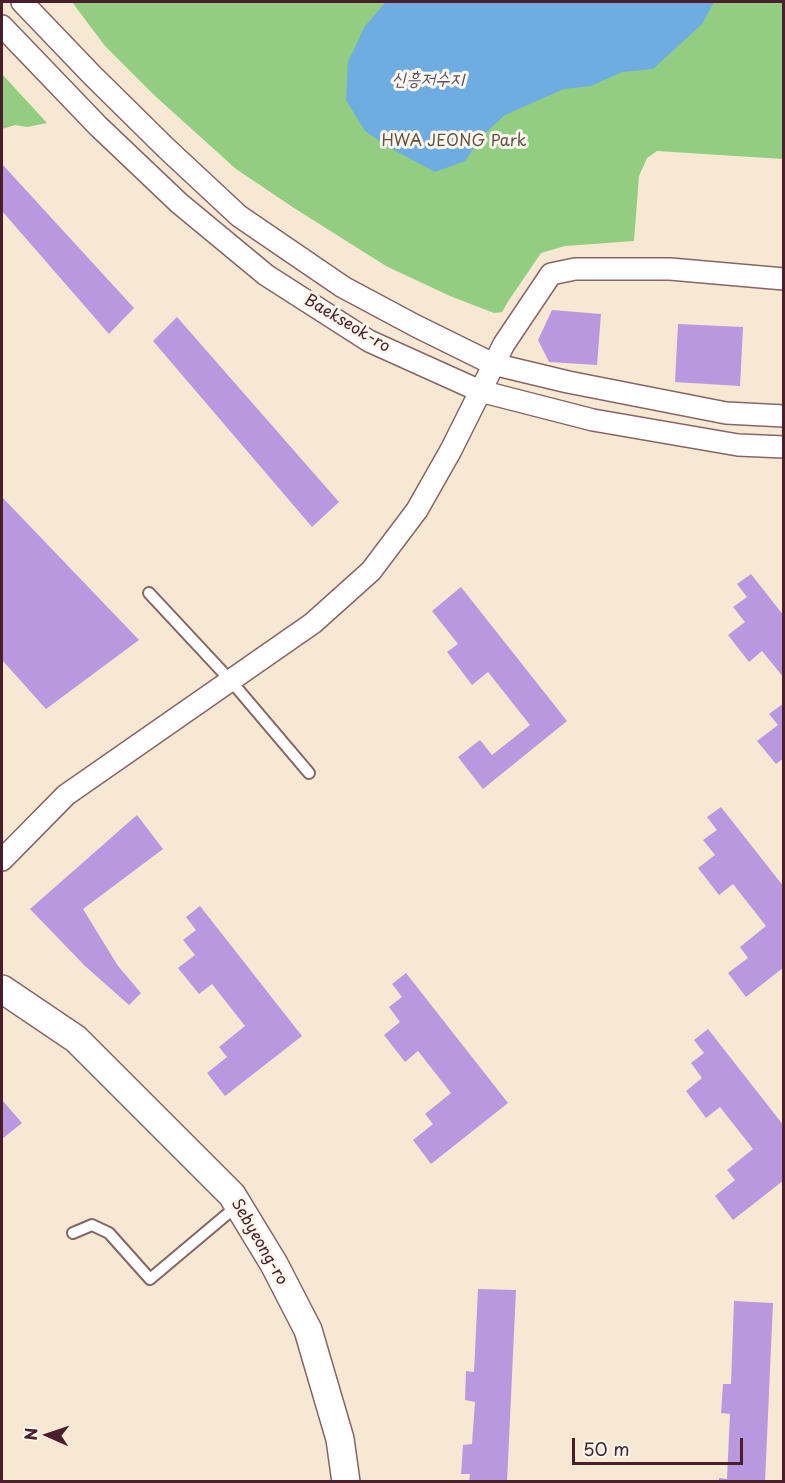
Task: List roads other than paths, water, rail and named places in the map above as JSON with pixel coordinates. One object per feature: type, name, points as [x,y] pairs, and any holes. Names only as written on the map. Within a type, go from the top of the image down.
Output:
[{"type":"street","name":"Baekseok-ro","points":[[22,2],[166,148],[239,216],[343,287],[493,364],[568,382],[726,414],[783,416]]},
{"type":"street","name":"Baekseok-ro","points":[[2,26],[98,126],[171,195],[266,275],[369,341],[480,391],[593,420],[738,445],[783,447]]},
{"type":"street","points":[[2,860],[66,795],[313,622],[371,571],[417,510],[451,450],[504,344],[551,274],[575,269],[669,269],[783,279]]},
{"type":"street","name":"Sebyeong-ro","points":[[2,989],[76,1039],[232,1195],[274,1264],[308,1330],[340,1439],[346,1482]]},
{"type":"lane","points":[[149,593],[231,681],[309,772]]},
{"type":"lane","points":[[73,1233],[92,1225],[109,1233],[150,1279],[238,1205]]},
{"type":"water","name":"신흥저수지","points":[[386,2],[714,2],[702,24],[653,69],[622,72],[591,86],[564,89],[505,115],[482,136],[465,161],[435,172],[390,148],[365,131],[346,100],[348,62],[365,26]]},
{"type":"park label","name":"HWA JEONG Park","points":[[454,142]]}]
